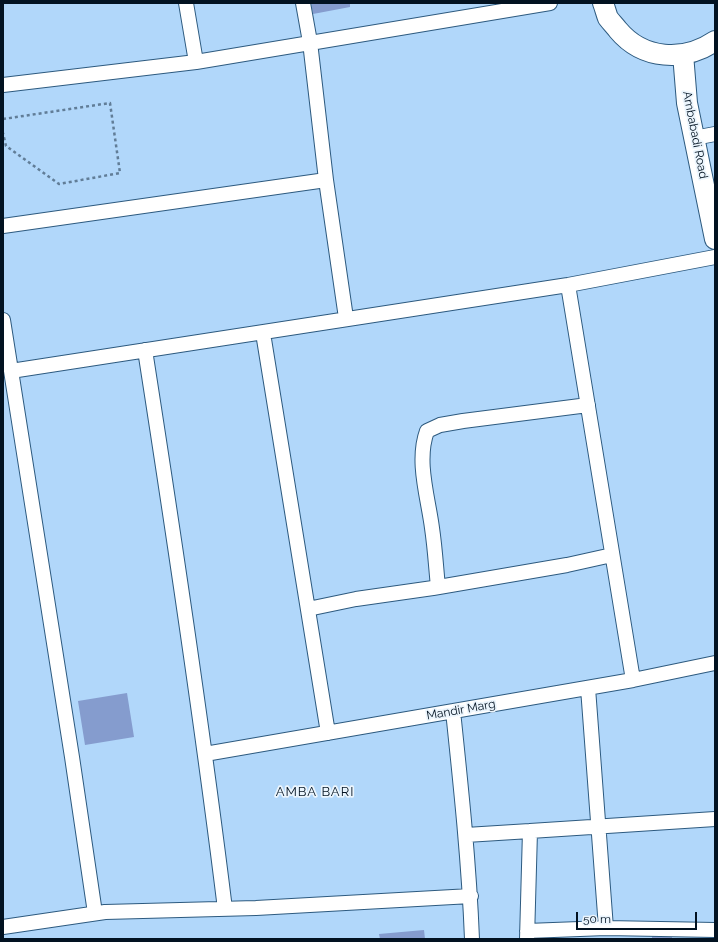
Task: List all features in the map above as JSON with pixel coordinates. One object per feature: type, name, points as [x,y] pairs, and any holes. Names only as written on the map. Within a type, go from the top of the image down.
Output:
[{"type":"street","points":[[186,3],[196,62]]},
{"type":"street","points":[[303,3],[310,42],[326,180],[346,318]]},
{"type":"street","points":[[3,85],[196,62],[550,3]]},
{"type":"street","points":[[603,3],[609,19],[624,37],[643,49],[662,55],[683,54],[703,49],[715,41]]},
{"type":"street","name":"Ambabadi Road","points":[[683,54],[687,103],[715,239]]},
{"type":"street","points":[[694,138],[715,134]]},
{"type":"street","points":[[3,226],[326,180]]},
{"type":"street","points":[[11,371],[263,333],[346,318],[568,285],[715,257]]},
{"type":"street","points":[[568,285],[633,680]]},
{"type":"street","points":[[3,320],[11,371],[9,396],[71,749],[95,914]]},
{"type":"street","points":[[263,333],[328,733]]},
{"type":"street","points":[[145,350],[206,754],[225,909]]},
{"type":"street","points":[[438,587],[423,465],[424,440],[427,431],[440,425],[463,421],[588,405]]},
{"type":"street","points":[[308,609],[356,599],[438,587],[566,565],[612,555]]},
{"type":"street","name":"Mandir Marg","points":[[206,754],[633,680],[715,663]]},
{"type":"street","points":[[588,688],[606,928]]},
{"type":"street","points":[[453,711],[466,835],[471,896],[472,939]]},
{"type":"street","points":[[466,835],[715,819]]},
{"type":"street","points":[[530,830],[527,935],[606,928],[692,931],[715,930]]},
{"type":"street","points":[[3,927],[105,912],[225,909],[471,896]]},
{"type":"path","points":[[3,119],[110,103],[120,173],[60,184],[6,146],[3,133]]},
{"type":"building","points":[[311,3],[350,3],[350,7],[313,14]]},
{"type":"building","points":[[127,693],[134,737],[85,745],[78,701]]},
{"type":"building","points":[[424,930],[425,939],[380,939],[379,934]]},
{"type":"building","points":[[652,935],[672,935],[672,939],[652,939]]},
{"type":"district","name":"AMBA BARI","points":[[315,792]]}]
